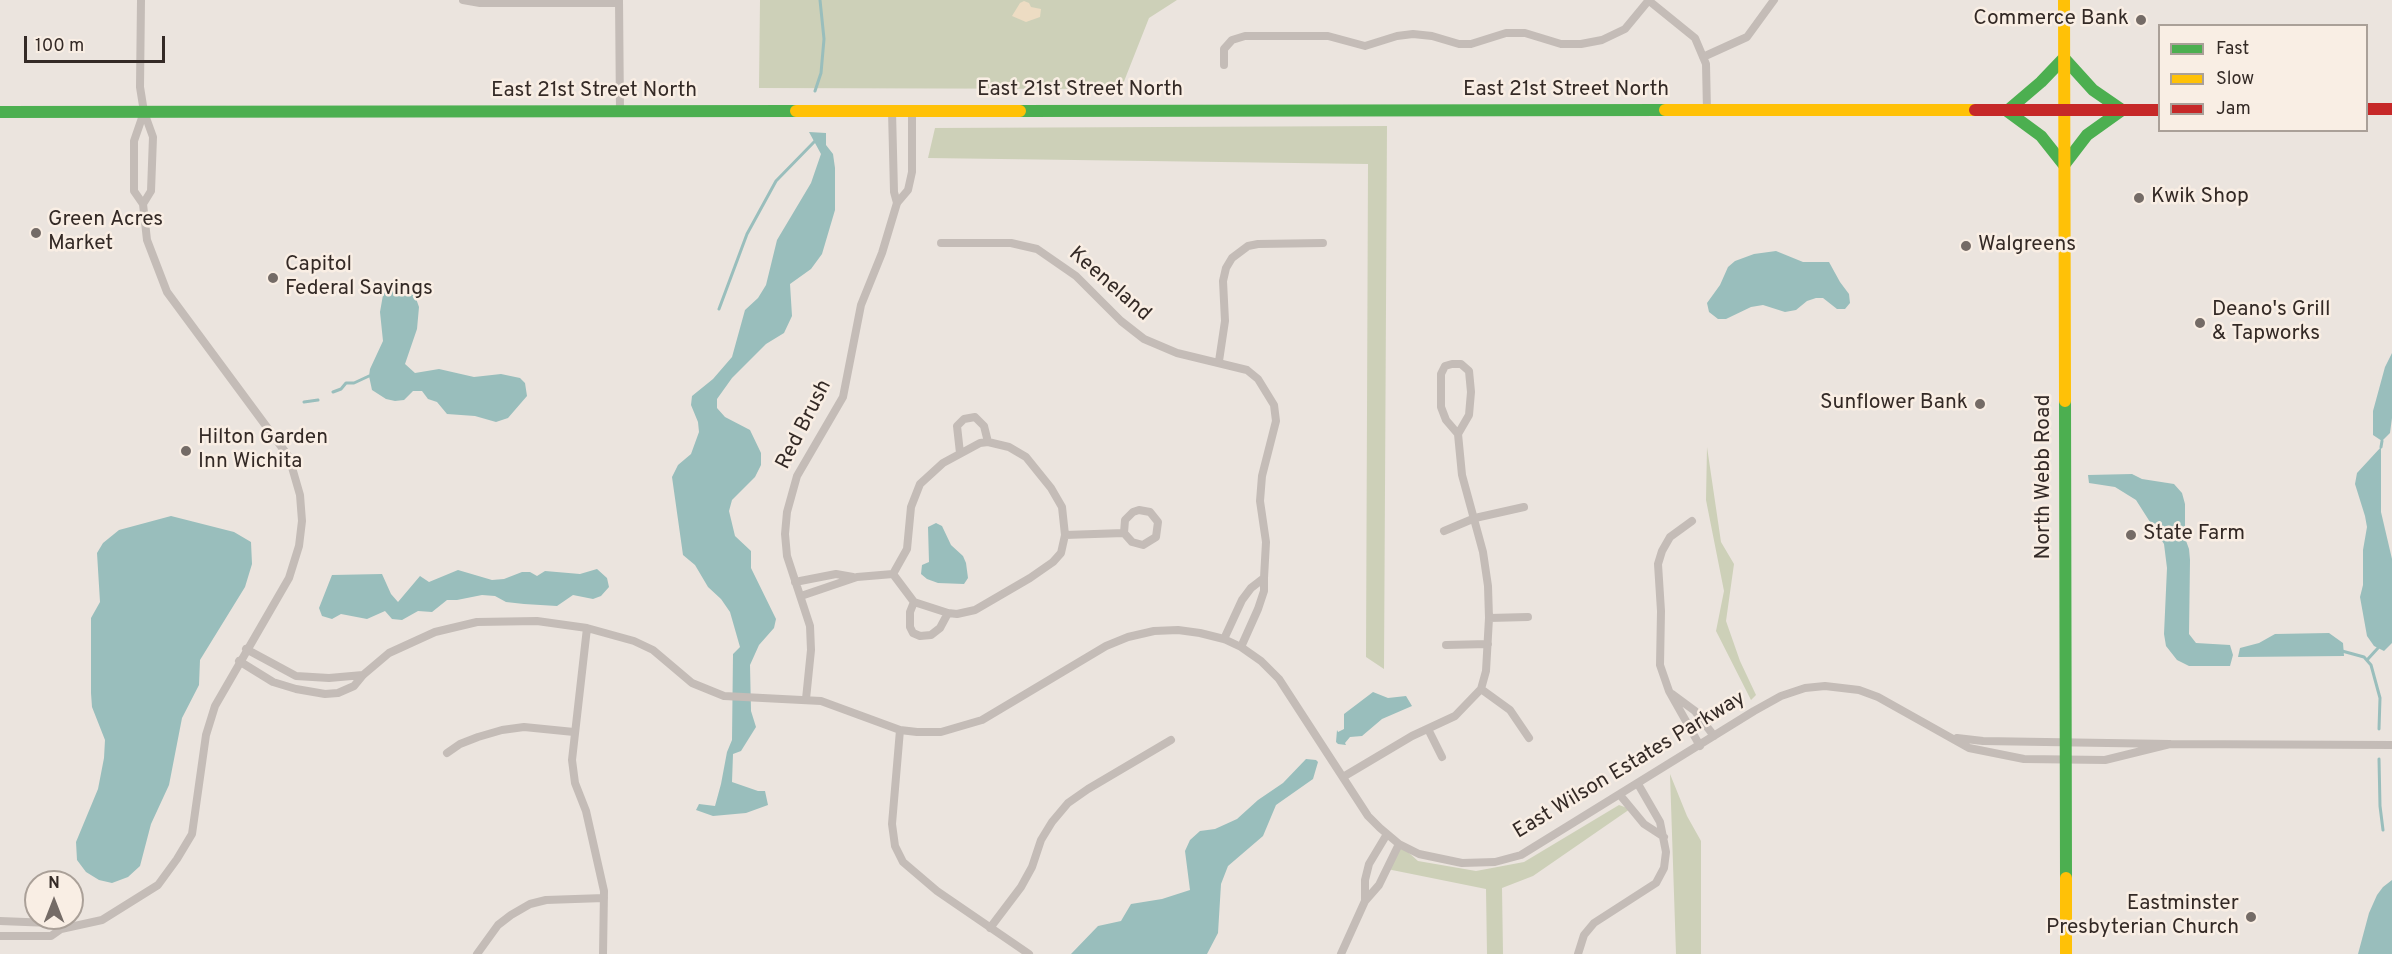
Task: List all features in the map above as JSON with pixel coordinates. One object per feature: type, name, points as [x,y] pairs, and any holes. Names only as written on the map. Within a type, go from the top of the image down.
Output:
[{"type":"main road","name":"North Webb Road","points":[[2064,0],[2066,954]]},
{"type":"main road","points":[[2064,58],[2091,88],[2122,110],[2087,135],[2064,165],[2041,136],[2007,111],[2041,82],[2064,58]]},
{"type":"main road","points":[[2368,109],[2392,109]]},
{"type":"main road","name":"East 21st Street North","points":[[0,112],[2158,110]]},
{"type":"street","points":[[141,0],[140,87],[144,112],[153,137],[151,191],[143,204]]},
{"type":"street","points":[[463,0],[480,3],[619,1],[621,111]]},
{"type":"street","points":[[1224,65],[1224,49],[1232,40],[1245,36],[1328,36],[1365,46],[1397,36],[1413,34],[1432,36],[1459,44],[1471,44],[1506,33],[1525,33],[1561,44],[1581,44],[1602,40],[1625,29],[1648,0],[1695,38],[1706,64],[1707,111]]},
{"type":"street","points":[[1703,57],[1747,37],[1774,0]]},
{"type":"street","name":"Red Brush","points":[[892,111],[894,192],[897,203]]},
{"type":"street","name":"Red Brush","points":[[806,699],[811,650],[810,626],[787,556],[785,534],[791,493],[797,476],[843,397],[861,305],[882,253],[897,203],[908,190],[912,172],[912,111]]},
{"type":"street","points":[[84,924],[102,920],[158,885],[192,834],[206,735],[215,706],[288,578],[299,546],[302,521],[296,478],[289,457],[167,292],[147,240],[143,204],[134,191],[134,141],[144,112]]},
{"type":"street","name":"Keeneland","points":[[941,243],[1011,243],[1037,249],[1077,276],[1121,321],[1144,339],[1177,352],[1247,370],[1262,384],[1274,405],[1276,421],[1262,477],[1260,501],[1266,542],[1264,591],[1241,647]]},
{"type":"street","points":[[1219,362],[1225,321],[1223,281],[1226,268],[1232,258],[1248,246],[1258,244],[1323,243]]},
{"type":"street","points":[[1343,777],[1412,736],[1455,716],[1481,689],[1486,671],[1489,618],[1483,552],[1462,475],[1458,434],[1446,420],[1441,407],[1441,374],[1445,366],[1452,364],[1461,364],[1469,370],[1471,392],[1469,415],[1458,434]]},
{"type":"street","points":[[960,453],[957,426],[964,419],[975,417],[984,426],[988,442]]},
{"type":"street","points":[[988,442],[1009,447],[1026,457],[1037,469],[1062,507],[1065,536],[1061,553],[1053,562],[1030,578],[989,604],[975,610],[957,614],[948,613],[914,602],[893,574],[907,549],[911,507],[920,484],[943,463],[960,453],[988,442]]},
{"type":"street","points":[[1444,531],[1475,518],[1524,507]]},
{"type":"street","points":[[1139,510],[1150,512],[1158,522],[1156,537],[1143,545],[1132,542],[1124,533],[1125,520],[1133,512],[1139,510]]},
{"type":"street","points":[[1692,521],[1670,537],[1658,564],[1661,611],[1660,664],[1669,692],[1700,746]]},
{"type":"street","points":[[1065,536],[1124,533]]},
{"type":"street","points":[[795,582],[836,574],[857,577],[893,574]]},
{"type":"street","points":[[801,597],[857,577]]},
{"type":"street","points":[[1224,639],[1242,600],[1251,588],[1264,578]]},
{"type":"street","points":[[914,602],[910,612],[910,627],[913,633],[920,636],[931,635],[940,628],[948,613]]},
{"type":"street","points":[[1489,618],[1528,617]]},
{"type":"street","name":"East Wilson Estates Parkway","points":[[239,661],[273,682],[325,694],[338,693],[354,686],[363,675],[389,653],[435,632],[477,622],[537,621],[587,628],[634,641],[653,650],[692,683],[724,696],[806,699],[845,708],[900,730],[941,732],[982,720],[1106,646],[1154,631],[1178,630],[1224,639],[1241,647],[1261,661],[1279,679],[1368,816],[1399,844],[1419,854],[1462,863],[1496,862],[1521,855],[1781,696],[1805,688],[1825,686],[1859,690],[1878,697],[1969,748],[2024,759],[2105,760],[2170,744]]},
{"type":"street","points":[[587,628],[572,760],[576,783],[600,866],[604,898],[603,954]]},
{"type":"street","points":[[1446,645],[1488,644]]},
{"type":"street","points":[[246,649],[296,676],[329,678],[363,675]]},
{"type":"street","points":[[1481,689],[1510,710],[1529,738]]},
{"type":"street","points":[[1669,692],[1695,711],[1714,736]]},
{"type":"street","points":[[447,753],[478,736],[502,730],[524,728],[574,732]]},
{"type":"street","points":[[1428,729],[1442,757]]},
{"type":"street","points":[[900,730],[892,824],[895,846],[903,862],[918,877],[1029,954]]},
{"type":"street","name":"East Wilson Estates Parkway","points":[[1950,738],[1983,741],[2170,744]]},
{"type":"street","points":[[990,928],[1021,887],[1046,831],[1068,804],[1088,789],[1171,740]]},
{"type":"street","points":[[2170,744],[2392,745]]},
{"type":"street","points":[[1578,954],[1584,935],[1594,923],[1656,883],[1664,868],[1666,852],[1660,822],[1638,784]]},
{"type":"street","points":[[1620,795],[1644,824],[1664,837]]},
{"type":"street","points":[[1365,901],[1365,880],[1369,864],[1387,834]]},
{"type":"street","points":[[1344,953],[1365,901],[1379,885],[1399,844]]},
{"type":"street","points":[[477,954],[498,925],[530,904],[546,900],[604,898]]},
{"type":"street","points":[[0,921],[24,922]]},
{"type":"street","points":[[0,936],[51,936],[58,930]]},
{"type":"green space","points":[[760,0],[1177,0],[1149,18],[1121,89],[759,88]]},
{"type":"green space","points":[[1387,126],[1384,669],[1366,657],[1368,164],[928,158],[935,128]]},
{"type":"green space","points":[[1707,447],[1721,542],[1734,564],[1726,621],[1740,661],[1756,695],[1751,700],[1716,631],[1724,591],[1706,500]]},
{"type":"green space","points":[[1670,774],[1687,816],[1701,841],[1701,954],[1676,954]]},
{"type":"green space","points":[[1619,805],[1630,809],[1533,876],[1502,888],[1503,954],[1487,954],[1486,889],[1387,869],[1399,844],[1418,861],[1476,871],[1524,862]]},
{"type":"sand","points":[[1024,1],[1031,7],[1041,9],[1040,17],[1026,22],[1012,16],[1020,3]]},
{"type":"water","points":[[809,132],[826,133],[826,145],[833,154],[835,168],[835,210],[822,254],[811,269],[790,284],[792,316],[784,333],[766,344],[732,378],[717,399],[717,408],[725,417],[750,430],[761,453],[761,465],[755,477],[732,500],[729,511],[735,536],[751,551],[751,568],[776,619],[774,628],[759,645],[750,665],[751,711],[756,727],[741,751],[733,754],[732,782],[758,791],[765,791],[768,805],[746,813],[713,816],[696,810],[699,804],[715,806],[721,784],[727,752],[732,740],[733,654],[740,647],[730,612],[721,599],[708,587],[695,565],[683,555],[672,477],[678,465],[691,454],[699,432],[698,422],[691,405],[692,396],[713,379],[732,357],[745,310],[758,298],[766,285],[777,240],[811,183],[821,154]]},
{"type":"water","points":[[1776,251],[1803,262],[1829,262],[1849,294],[1850,303],[1845,309],[1837,309],[1823,298],[1816,298],[1807,301],[1796,310],[1785,312],[1763,305],[1751,307],[1726,319],[1718,319],[1709,312],[1707,303],[1720,285],[1728,267],[1735,261],[1754,254]]},
{"type":"water","points":[[400,284],[413,290],[419,307],[417,329],[405,364],[415,373],[439,369],[474,377],[501,374],[520,378],[525,383],[527,396],[508,418],[496,422],[475,416],[447,414],[437,402],[428,399],[422,391],[413,391],[404,400],[395,401],[386,399],[372,390],[370,369],[383,341],[380,312],[383,295],[387,289]]},
{"type":"water","points":[[2392,353],[2392,418],[2390,433],[2382,441],[2373,435],[2373,411],[2385,367]]},
{"type":"water","points":[[2381,447],[2381,512],[2392,559],[2392,643],[2384,651],[2374,646],[2367,636],[2360,597],[2367,527],[2355,484],[2357,473]]},
{"type":"water","points":[[2132,474],[2142,479],[2174,484],[2182,493],[2185,504],[2185,538],[2190,560],[2189,634],[2196,643],[2230,645],[2233,655],[2230,666],[2189,666],[2177,660],[2166,646],[2164,634],[2167,568],[2164,544],[2136,500],[2115,487],[2089,483],[2088,475]]},
{"type":"water","points":[[171,516],[234,532],[251,542],[252,564],[245,587],[200,660],[199,685],[182,718],[169,785],[151,824],[140,866],[128,877],[112,883],[99,880],[86,872],[77,860],[76,842],[98,789],[104,758],[105,740],[92,707],[91,693],[91,618],[100,602],[97,553],[103,543],[119,530]]},
{"type":"water","points":[[936,523],[942,526],[951,545],[963,556],[968,578],[964,584],[938,583],[921,574],[922,565],[929,562],[928,527]]},
{"type":"water","points":[[597,569],[607,578],[609,587],[601,596],[593,599],[573,595],[557,606],[506,602],[495,596],[482,595],[447,600],[432,612],[418,611],[402,620],[392,619],[385,611],[367,619],[341,614],[332,619],[322,616],[319,608],[332,575],[382,574],[391,594],[398,602],[420,576],[429,582],[458,570],[492,580],[504,579],[522,572],[530,572],[537,576],[545,571],[580,574]]},
{"type":"water","points":[[2329,633],[2343,643],[2344,656],[2238,657],[2240,648],[2259,643],[2275,634]]},
{"type":"water","points":[[1373,692],[1388,698],[1406,696],[1412,706],[1382,719],[1362,736],[1350,737],[1346,745],[1338,744],[1336,742],[1337,730],[1338,732],[1344,729],[1344,714]]},
{"type":"water","points":[[1306,759],[1318,762],[1313,779],[1276,805],[1263,836],[1228,866],[1221,884],[1218,933],[1207,954],[1071,954],[1098,926],[1121,921],[1131,904],[1162,899],[1190,890],[1185,851],[1190,840],[1200,831],[1215,829],[1237,819],[1258,800],[1283,783]]},
{"type":"water","points":[[2392,880],[2392,954],[2358,954],[2369,913],[2377,895]]},
{"type":"waterway","points":[[815,91],[821,73],[824,39],[820,0]]},
{"type":"waterway","points":[[719,309],[747,234],[776,181],[815,141]]},
{"type":"waterway","points":[[333,392],[341,389],[346,383],[354,383],[369,376]]},
{"type":"waterway","points":[[304,402],[318,400]]},
{"type":"waterway","points":[[2381,447],[2382,441]]},
{"type":"waterway","points":[[2367,660],[2378,648]]},
{"type":"waterway","points":[[2342,651],[2364,657],[2371,665],[2380,698],[2379,729]]},
{"type":"waterway","points":[[2379,759],[2383,830]]},
{"type":"traffic: fast","points":[[2064,58],[2093,90],[2122,110],[2087,135],[2064,165],[2041,136],[2007,111],[2041,82],[2064,58]]},
{"type":"traffic: fast","points":[[1020,111],[1665,110]]},
{"type":"traffic: fast","points":[[0,112],[796,111]]},
{"type":"traffic: fast","points":[[2065,401],[2066,878]]},
{"type":"traffic: slow","points":[[2064,0],[2065,401]]},
{"type":"traffic: slow","points":[[1665,110],[1975,110]]},
{"type":"traffic: slow","points":[[796,111],[1020,111]]},
{"type":"traffic: slow","points":[[2066,878],[2066,954]]},
{"type":"traffic: jam","points":[[2368,109],[2392,109]]},
{"type":"traffic: jam","points":[[1975,110],[2158,110]]},
{"type":"place","name":"Commerce Bank","points":[[2141,20]]},
{"type":"place","name":"Kwik Shop","points":[[2139,198]]},
{"type":"place","name":"Green Acres Market","points":[[36,233]]},
{"type":"place","name":"Walgreens","points":[[1966,246]]},
{"type":"place","name":"Capitol Federal Savings","points":[[273,278]]},
{"type":"place","name":"Deano's Grill & Tapworks","points":[[2200,323]]},
{"type":"place","name":"Sunflower Bank","points":[[1980,404]]},
{"type":"place","name":"Hilton Garden Inn Wichita","points":[[186,451]]},
{"type":"place","name":"State Farm","points":[[2131,535]]},
{"type":"place","name":"Eastminster Presbyterian Church","points":[[2251,917]]}]
